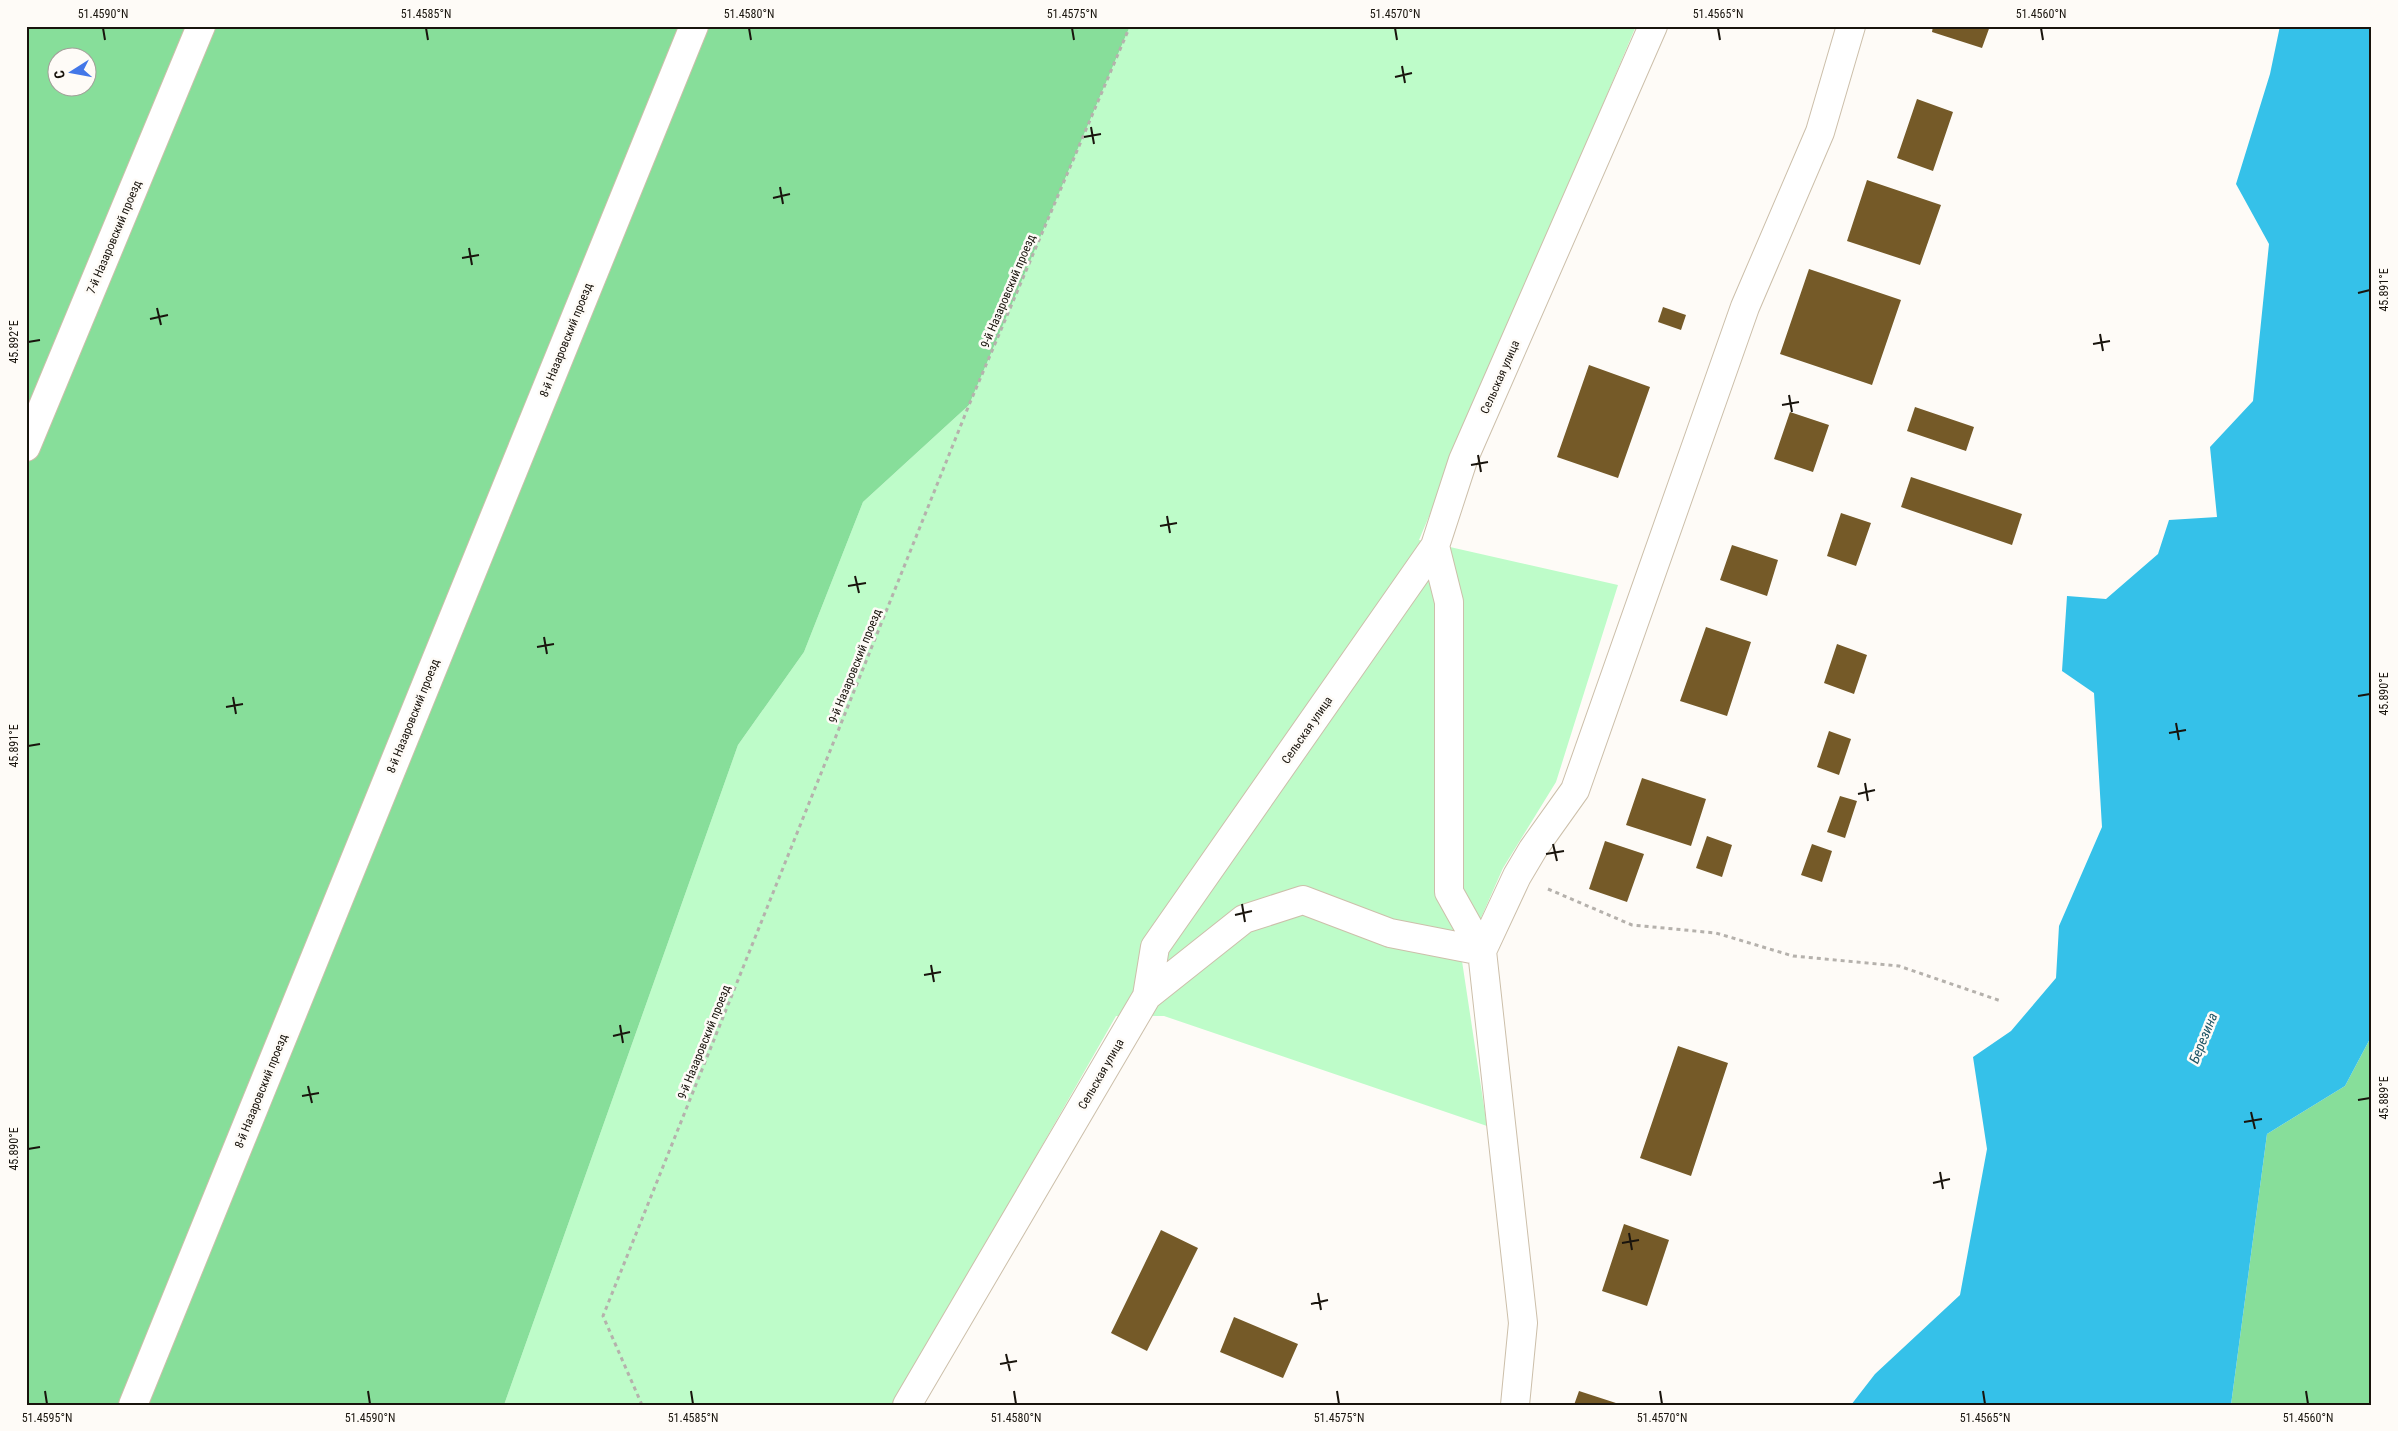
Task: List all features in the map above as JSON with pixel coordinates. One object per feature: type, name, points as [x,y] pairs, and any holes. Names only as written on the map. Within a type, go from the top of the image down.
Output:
[{"type":"street","name":"7-й Назаровский проезд","points":[[26,447],[201,26]]},
{"type":"street","name":"8-й Назаровский проезд","points":[[133,1405],[694,26]]},
{"type":"street","name":"Сельская улица","points":[[907,1405],[1147,996],[1155,947],[1435,546],[1463,460],[1654,26]]},
{"type":"street","points":[[1482,951],[1533,849],[1575,790],[1745,307],[1820,132],[1851,26]]},
{"type":"street","points":[[1435,546],[1449,602],[1449,892],[1482,951],[1523,1323],[1515,1405]]},
{"type":"street","points":[[1147,996],[1244,919],[1302,900],[1390,933],[1482,951]]},
{"type":"path","name":"9-й Назаровский проезд","points":[[642,1405],[603,1316],[966,414],[1130,26]]},
{"type":"path","points":[[1518,876],[1632,925],[1716,933],[1793,956],[1899,966],[2001,1001]]},
{"type":"green space","points":[[26,26],[1130,26],[969,405],[863,502],[804,652],[738,745],[504,1405],[26,1405]]},
{"type":"green space","points":[[1130,26],[1636,26],[1419,540],[1618,585],[1556,782],[1503,868],[1462,961],[1487,1126],[1164,1016],[1116,1016],[894,1405],[504,1405],[738,745],[804,652],[863,502],[969,405]]},
{"type":"green space","points":[[2372,1035],[2372,1405],[2231,1405],[2267,1134],[2345,1086]]},
{"type":"water","name":"Березина","points":[[2280,26],[2372,26],[2372,1035],[2345,1086],[2267,1134],[2231,1405],[1851,1405],[1875,1374],[1960,1295],[1987,1149],[1973,1057],[2011,1031],[2056,978],[2059,926],[2102,827],[2094,693],[2062,671],[2067,596],[2106,599],[2158,554],[2169,520],[2217,517],[2210,447],[2253,401],[2269,244],[2236,184],[2270,74]]},
{"type":"building","points":[[1933,26],[1990,26],[1982,48],[1932,32]]},
{"type":"building","points":[[1917,99],[1953,112],[1933,171],[1897,158]]},
{"type":"building","points":[[1867,180],[1941,205],[1920,265],[1847,241]]},
{"type":"building","points":[[1809,269],[1901,300],[1872,385],[1780,354]]},
{"type":"building","points":[[1663,307],[1686,315],[1681,330],[1658,322]]},
{"type":"building","points":[[1589,365],[1650,387],[1618,478],[1557,457]]},
{"type":"building","points":[[1915,407],[1974,427],[1966,451],[1907,431]]},
{"type":"building","points":[[1790,412],[1829,425],[1813,472],[1774,459]]},
{"type":"building","points":[[1911,477],[2022,514],[2012,545],[1901,507]]},
{"type":"building","points":[[1841,513],[1871,523],[1856,566],[1827,556]]},
{"type":"building","points":[[1732,545],[1778,560],[1767,596],[1720,580]]},
{"type":"building","points":[[1706,627],[1751,642],[1727,716],[1680,701]]},
{"type":"building","points":[[1837,644],[1867,655],[1854,694],[1824,683]]},
{"type":"building","points":[[1829,731],[1851,739],[1839,775],[1817,767]]},
{"type":"building","points":[[1642,778],[1706,799],[1691,846],[1626,825]]},
{"type":"building","points":[[1840,796],[1857,801],[1845,838],[1827,832]]},
{"type":"building","points":[[1707,836],[1732,845],[1722,877],[1696,868]]},
{"type":"building","points":[[1605,841],[1644,854],[1627,902],[1589,889]]},
{"type":"building","points":[[1812,844],[1832,851],[1822,882],[1801,875]]},
{"type":"building","points":[[1678,1046],[1728,1063],[1691,1176],[1640,1158]]},
{"type":"building","points":[[1624,1224],[1669,1240],[1647,1306],[1602,1291]]},
{"type":"building","points":[[1161,1230],[1198,1248],[1147,1351],[1111,1333]]},
{"type":"building","points":[[1234,1317],[1298,1344],[1283,1378],[1220,1352]]},
{"type":"building","points":[[1579,1391],[1619,1404],[1619,1405],[1574,1405]]}]
